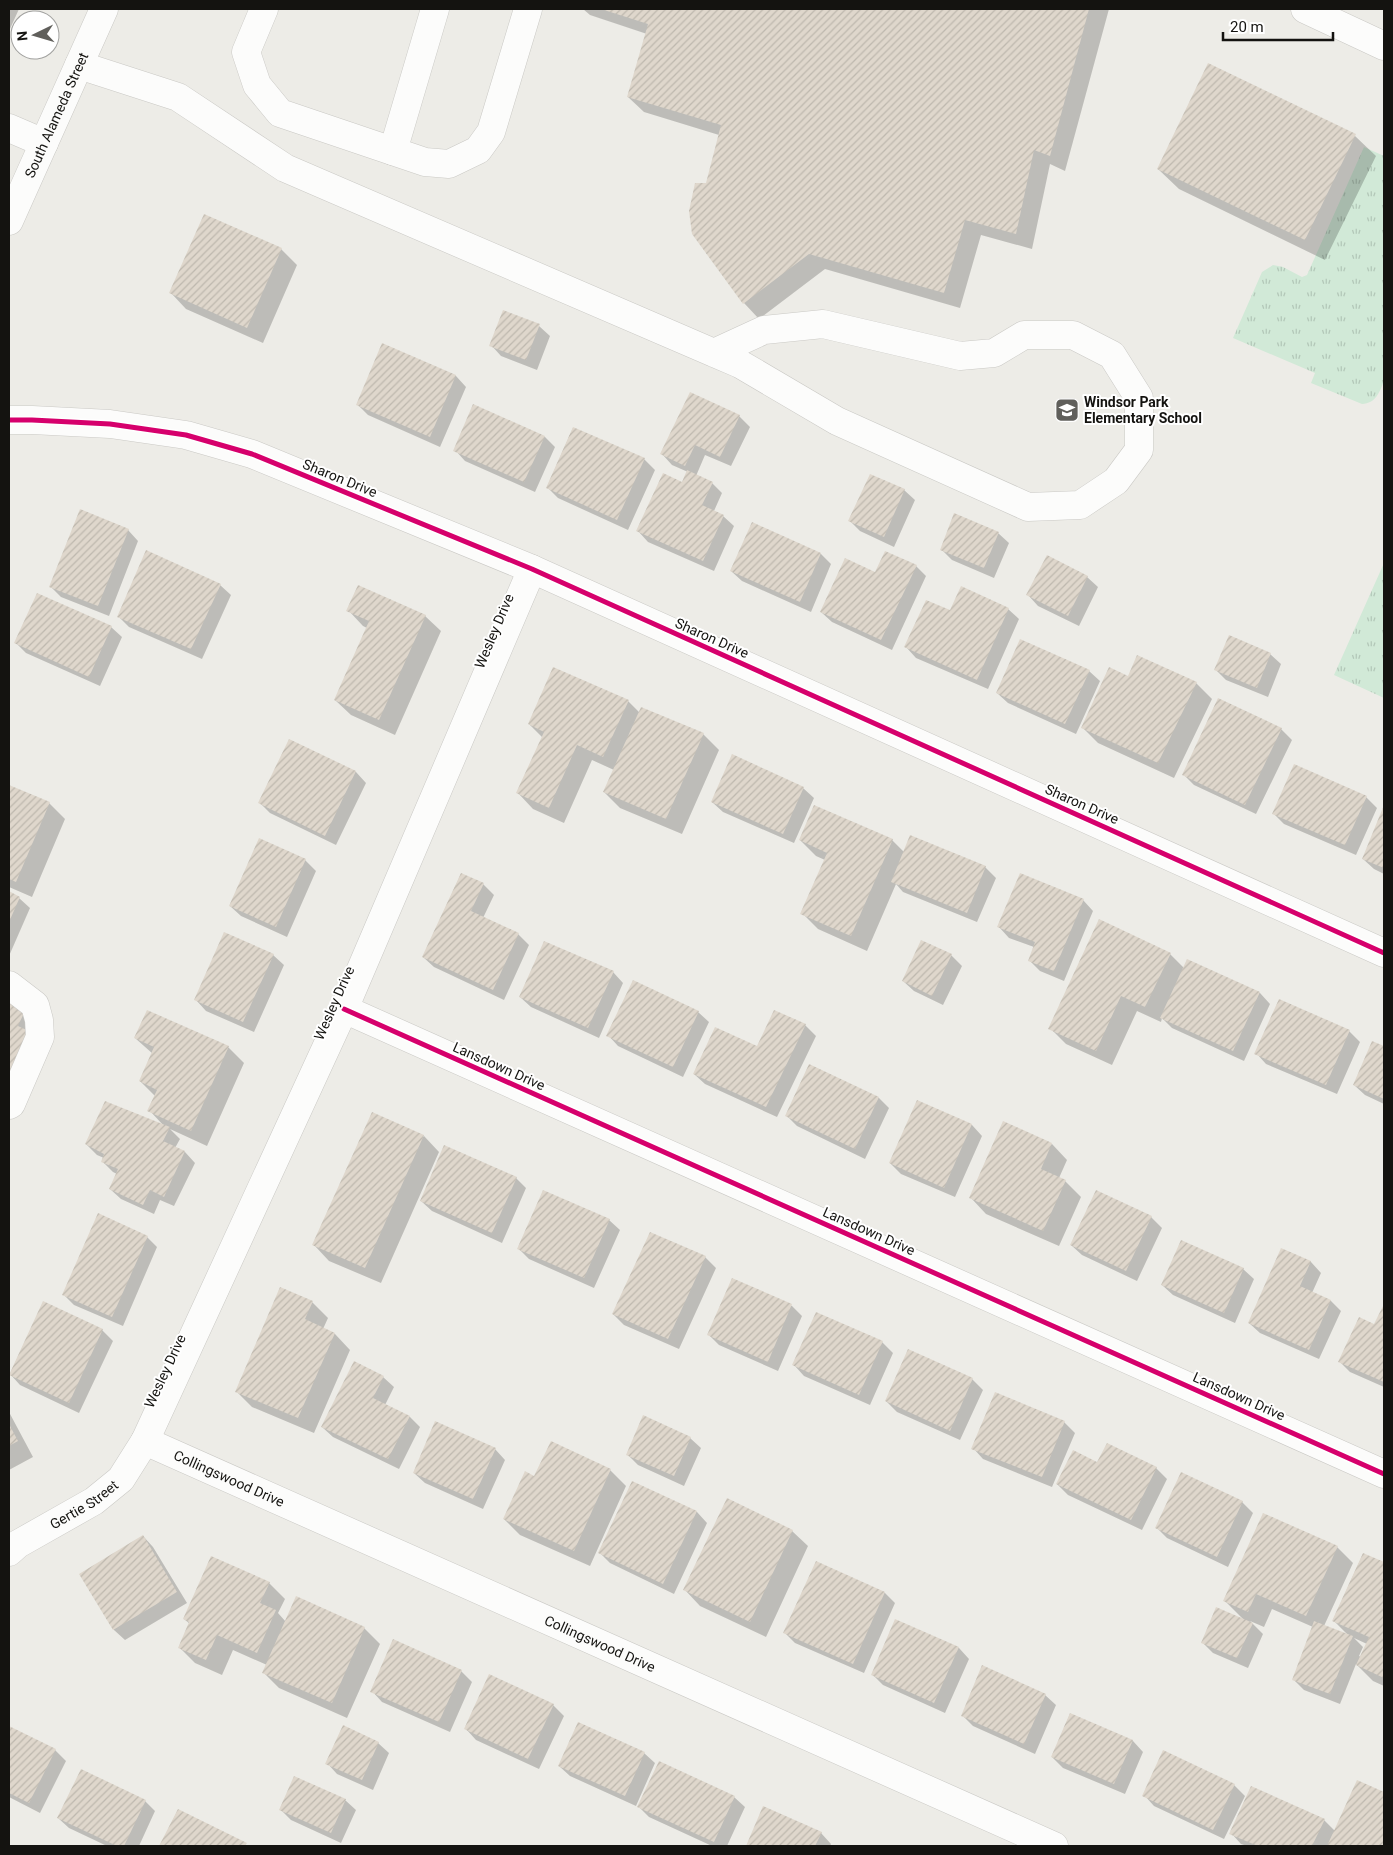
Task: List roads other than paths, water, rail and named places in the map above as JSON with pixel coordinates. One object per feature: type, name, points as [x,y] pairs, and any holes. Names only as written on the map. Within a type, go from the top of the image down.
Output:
[{"type":"street","name":"South Alameda Street","points":[[9,221],[104,9]]},
{"type":"street","points":[[264,9],[246,52],[257,85],[280,113],[425,162],[449,164],[478,150],[491,132],[528,9]]},
{"type":"street","points":[[393,151],[436,9]]},
{"type":"street","points":[[1305,9],[1384,46]]},
{"type":"street","points":[[79,65],[178,97],[285,168],[714,353],[740,364],[838,421],[1028,508],[1080,505],[1116,481],[1139,450],[1139,398],[1112,355],[1073,335],[1024,335],[994,353],[960,356],[824,324],[764,330],[714,353]]},
{"type":"street","points":[[9,128],[44,143]]},
{"type":"street","name":"Sharon Drive","points":[[9,420],[110,424],[196,438],[252,454],[532,569],[1384,953]]},
{"type":"street","name":"Wesley Drive","points":[[145,1441],[344,1009],[532,569]]},
{"type":"street","points":[[9,985],[35,1005],[40,1020],[40,1037],[9,1105]]},
{"type":"street","name":"Lansdown Drive","points":[[344,1009],[1384,1474]]},
{"type":"street","name":"Gertie Street","points":[[9,1552],[18,1544],[94,1500],[121,1479],[145,1441]]},
{"type":"street","name":"Collingswood Drive","points":[[145,1441],[1054,1846]]},
{"type":"place","name":"Windsor Park Elementary School","points":[[1067,410]]}]
